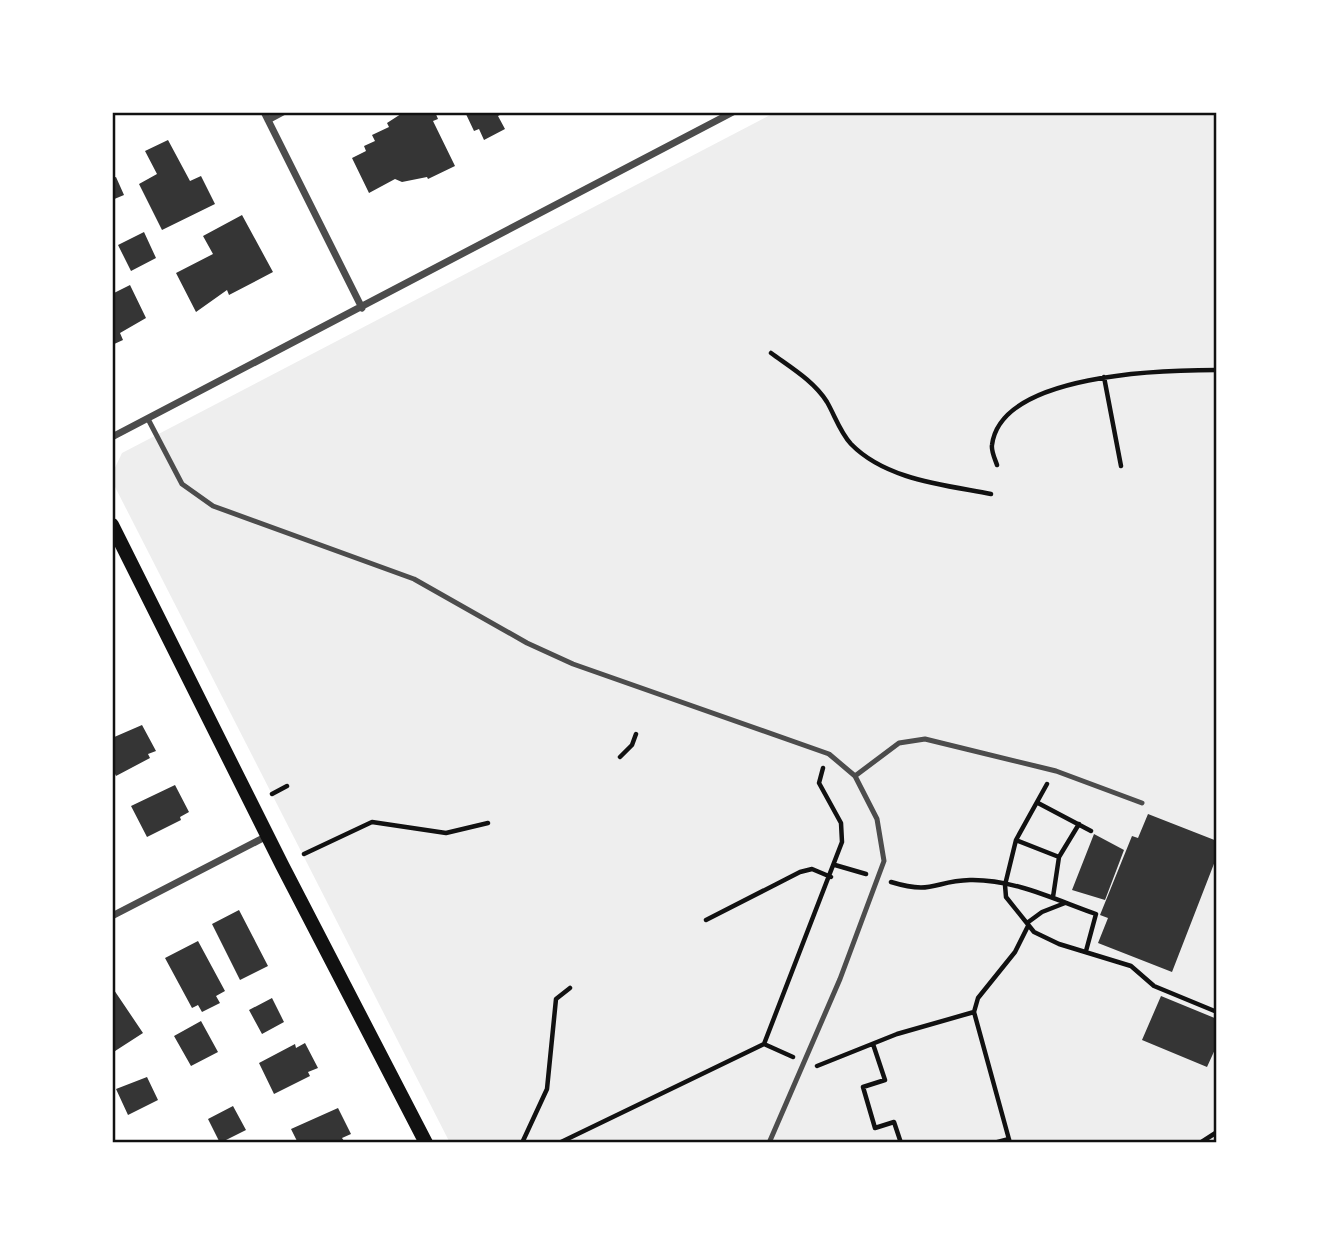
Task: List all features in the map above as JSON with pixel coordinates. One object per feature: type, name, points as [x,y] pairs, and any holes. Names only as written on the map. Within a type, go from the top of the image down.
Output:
[{"type":"main road","points":[[112,525],[426,1143]]},
{"type":"street","points":[[264,112],[362,308]]},
{"type":"street","points":[[268,120],[283,112]]},
{"type":"street","points":[[112,437],[733,112]]},
{"type":"street","points":[[112,916],[268,836]]},
{"type":"lane","points":[[148,419],[182,484],[195,496],[249,521],[414,579],[527,643],[573,664],[829,754],[855,776],[877,819],[884,861],[840,979],[769,1143]]},
{"type":"lane","points":[[855,776],[899,743],[913,740],[947,743],[1050,769],[1142,803]]},
{"type":"path","points":[[771,352],[814,387],[826,401],[851,443],[875,462],[926,481],[991,494]]},
{"type":"path","points":[[997,465],[992,446],[1000,425],[1022,405],[1056,389],[1104,377],[1145,372],[1217,370]]},
{"type":"path","points":[[1104,377],[1121,466]]},
{"type":"path","points":[[620,757],[632,745],[636,734]]},
{"type":"path","points":[[559,1143],[764,1044],[831,877],[842,832],[836,813],[819,783],[829,754]]},
{"type":"path","points":[[1050,769],[1048,782],[1038,803],[1016,840],[1005,885],[1006,897],[1028,925],[1046,939],[1131,966],[1154,986],[1217,1012]]},
{"type":"path","points":[[272,794],[287,786]]},
{"type":"path","points":[[1038,803],[1091,831]]},
{"type":"path","points":[[304,853],[372,822],[446,833],[488,823]]},
{"type":"path","points":[[1053,897],[1059,857],[1079,824]]},
{"type":"path","points":[[1016,840],[1059,857]]},
{"type":"path","points":[[706,920],[800,872],[812,869],[831,877]]},
{"type":"path","points":[[895,883],[914,889],[971,880],[1053,897],[1096,914],[1086,951]]},
{"type":"path","points":[[994,1143],[1009,1141],[974,1012],[978,998],[1014,952],[1028,925],[1042,912],[1065,903]]},
{"type":"path","points":[[522,1143],[547,1089],[556,999],[570,988]]},
{"type":"path","points":[[821,1067],[873,1044],[974,1012]]},
{"type":"path","points":[[873,1044],[884,1080],[863,1087],[875,1128],[894,1122],[901,1143]]},
{"type":"path","points":[[1200,1143],[1217,1132]]},
{"type":"shaded area","points":[[776,112],[1217,112],[1217,1143],[450,1143],[112,481],[112,474],[122,453]]},
{"type":"building","points":[[404,112],[435,112],[438,119],[433,121],[455,166],[428,179],[427,177],[402,182],[395,179],[369,193],[352,158],[366,151],[364,146],[375,141],[372,135],[389,127],[387,123]]},
{"type":"building","points":[[465,112],[505,112],[498,116],[505,129],[484,140],[479,129],[474,131]]},
{"type":"building","points":[[168,140],[190,181],[201,176],[215,204],[162,230],[139,184],[157,174],[145,151]]},
{"type":"building","points":[[116,177],[124,195],[112,200],[112,178]]},
{"type":"building","points":[[242,215],[273,272],[229,295],[227,290],[196,312],[176,273],[213,254],[203,236]]},
{"type":"building","points":[[144,232],[156,258],[131,271],[118,245]]},
{"type":"building","points":[[130,285],[146,318],[120,333],[123,340],[112,345],[112,294]]},
{"type":"building","points":[[142,725],[156,751],[148,754],[150,758],[116,776],[112,768],[112,738]]},
{"type":"building","points":[[175,785],[189,812],[180,817],[181,820],[147,837],[131,806]]},
{"type":"building","points":[[1148,814],[1217,841],[1217,856],[1172,972],[1098,943],[1108,918],[1100,915],[1132,836],[1138,838]]},
{"type":"building","points":[[1094,834],[1124,850],[1105,900],[1072,890]]},
{"type":"building","points":[[239,910],[268,966],[240,980],[212,924]]},
{"type":"building","points":[[198,941],[225,991],[216,996],[220,1003],[202,1012],[198,1005],[192,1008],[165,958]]},
{"type":"building","points":[[112,987],[143,1033],[112,1053]]},
{"type":"building","points":[[1161,996],[1217,1019],[1217,1045],[1207,1067],[1142,1040]]},
{"type":"building","points":[[272,998],[284,1022],[262,1034],[249,1010]]},
{"type":"building","points":[[201,1021],[218,1052],[191,1066],[174,1036]]},
{"type":"building","points":[[305,1043],[318,1068],[308,1072],[310,1076],[274,1094],[259,1063],[295,1044],[296,1048]]},
{"type":"building","points":[[147,1077],[158,1100],[128,1115],[116,1089]]},
{"type":"building","points":[[233,1106],[246,1130],[220,1143],[208,1119]]},
{"type":"building","points":[[338,1108],[351,1134],[342,1138],[344,1141],[298,1143],[291,1129]]}]
